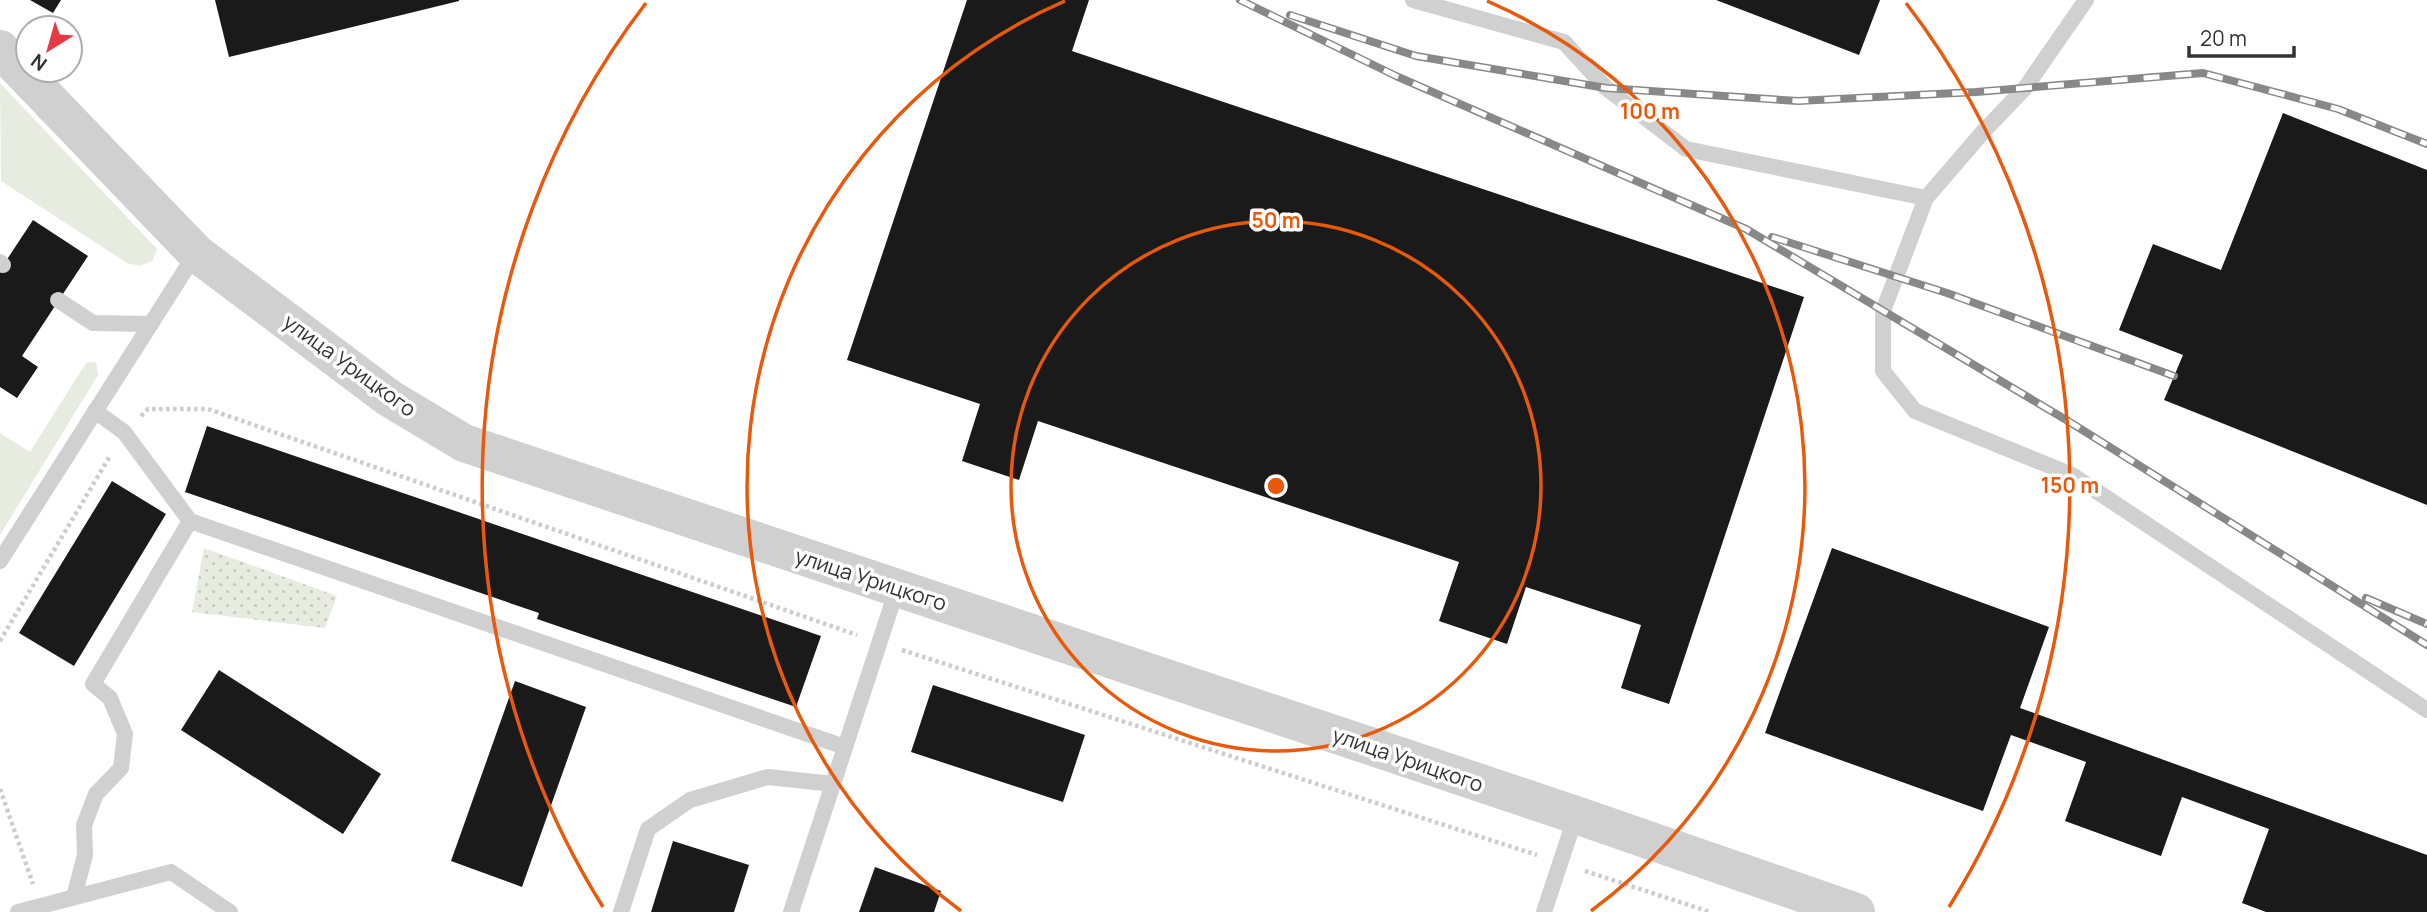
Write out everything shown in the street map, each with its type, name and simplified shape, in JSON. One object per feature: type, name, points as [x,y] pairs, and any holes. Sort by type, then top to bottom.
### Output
[{"type":"street","name":"улица Урицкого","points":[[0,49],[196,253],[389,398],[464,443],[1576,815],[1856,912]]},
{"type":"lane","points":[[1413,0],[1564,42],[1606,88],[1686,149],[1926,198]]},
{"type":"lane","points":[[2086,0],[2025,88],[1926,198],[1883,310],[1882,371],[1915,411],[2072,475],[2427,710]]},
{"type":"lane","points":[[0,561],[196,253]]},
{"type":"lane","points":[[58,300],[93,323],[151,324]]},
{"type":"lane","points":[[96,411],[124,432],[190,521],[845,747]]},
{"type":"lane","points":[[74,897],[85,855],[84,825],[96,794],[121,768],[125,734],[110,698],[93,684],[190,521]]},
{"type":"lane","points":[[791,912],[897,589]]},
{"type":"lane","points":[[621,912],[648,829],[690,800],[768,777],[833,784]]},
{"type":"lane","points":[[1544,912],[1576,815]]},
{"type":"lane","points":[[18,912],[171,872],[230,912]]},
{"type":"path","points":[[0,640],[124,432],[148,408],[208,409],[807,619],[1710,912]]},
{"type":"path","points":[[0,789],[40,905]]},
{"type":"shaded area","points":[[0,83],[157,249],[152,261],[140,266],[127,263],[1,181]]},
{"type":"shaded area","points":[[96,362],[98,375],[0,535],[0,433],[30,452],[86,363]]},
{"type":"shaded area","points":[[204,548],[337,596],[325,628],[192,612]]},
{"type":"building","points":[[30,0],[61,0],[53,13]]},
{"type":"building","points":[[215,0],[459,0],[459,1],[229,57]]},
{"type":"building","points":[[967,0],[1089,0],[1072,51],[1804,297],[1669,704],[1621,688],[1641,625],[1526,587],[1507,644],[1439,621],[1459,562],[1038,421],[1019,480],[962,461],[980,404],[847,360]]},
{"type":"building","points":[[1716,0],[1880,0],[1859,55]]},
{"type":"building","points":[[2283,113],[2427,170],[2427,505],[2164,400],[2183,355],[2119,330],[2153,244],[2221,270]]},
{"type":"building","points":[[33,220],[88,256],[22,356],[38,367],[17,398],[0,387],[0,270]]},
{"type":"building","points":[[207,426],[821,636],[796,707],[537,619],[539,613],[185,492]]},
{"type":"building","points":[[112,481],[166,514],[74,666],[19,633]]},
{"type":"building","points":[[1832,548],[2049,627],[2020,708],[2427,855],[2427,912],[2266,912],[2242,903],[2269,829],[2182,797],[2161,856],[2065,821],[2086,762],[2011,735],[1983,811],[1765,733]]},
{"type":"building","points":[[219,670],[381,774],[343,834],[181,730]]},
{"type":"building","points":[[515,681],[586,707],[522,887],[451,861]]},
{"type":"building","points":[[933,685],[1085,735],[1063,802],[911,752]]},
{"type":"building","points":[[673,841],[749,865],[734,912],[651,912]]},
{"type":"building","points":[[875,867],[941,891],[934,912],[859,912]]},
{"type":"railway","points":[[1240,0],[1396,76],[1746,229],[2068,421],[2427,645]]},
{"type":"railway","points":[[1290,15],[1416,56],[1606,88],[1798,101],[1976,92],[2203,73],[2338,109],[2427,144]]},
{"type":"railway","points":[[1772,237],[1947,293],[2174,376]]},
{"type":"railway","points":[[2366,598],[2427,624]]}]
